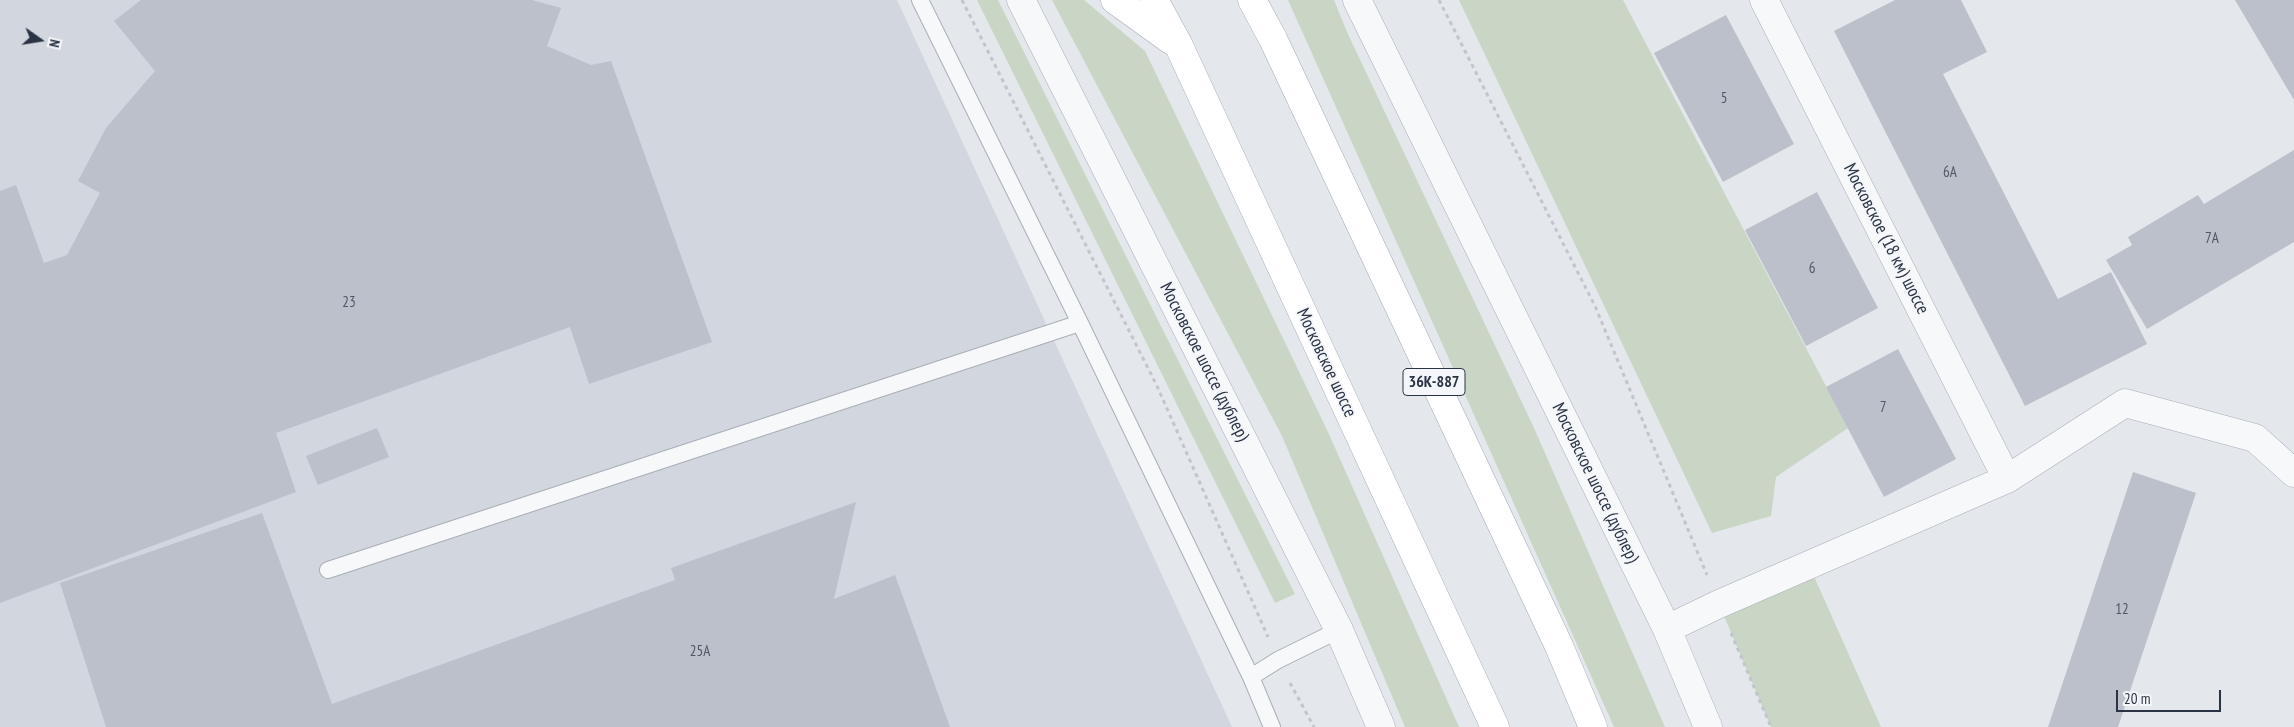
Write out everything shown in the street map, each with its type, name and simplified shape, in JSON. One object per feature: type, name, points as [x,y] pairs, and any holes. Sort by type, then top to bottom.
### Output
[{"type":"main road","points":[[1114,0],[1178,44]]},
{"type":"main road","name":"Московское шоссе","points":[[1154,0],[1178,44],[1495,727]]},
{"type":"main road","name":"36К-887","points":[[1252,0],[1273,39],[1559,646],[1593,727]]},
{"type":"main road","points":[[1270,0],[1273,39]]},
{"type":"street","name":"Московское шоссе (дублер)","points":[[1021,0],[1339,630],[1381,727]]},
{"type":"street","name":"Московское шоссе (дублер)","points":[[1357,0],[1667,629],[1708,727]]},
{"type":"street","name":"Московское (18 км) шоссе","points":[[1764,0],[2007,479]]},
{"type":"street","points":[[1667,629],[1719,604],[2007,479],[2125,403],[2256,438],[2294,473]]},
{"type":"lane","points":[[920,0],[1080,323],[1251,678],[1272,727]]},
{"type":"lane","points":[[328,570],[1080,323]]},
{"type":"lane","points":[[1251,678],[1278,660],[1339,630]]},
{"type":"path","points":[[962,0],[1157,386],[1278,660],[1314,727]]},
{"type":"path","points":[[1439,0],[1595,306],[1771,727]]},
{"type":"shaded area","points":[[0,0],[897,0],[1232,727],[0,727]]},
{"type":"green space","points":[[977,0],[998,0],[1295,594],[1275,603]]},
{"type":"green space","points":[[1052,0],[1084,0],[1145,51],[1328,432],[1459,727],[1405,727],[1282,436]]},
{"type":"green space","points":[[1288,0],[1334,0],[1347,32],[1534,428],[1665,727],[1614,727]]},
{"type":"green space","points":[[1459,0],[1623,0],[1848,428],[1776,477],[1771,516],[1712,533]]},
{"type":"green space","points":[[1809,565],[1881,727],[1771,727],[1719,604]]},
{"type":"building","points":[[141,0],[532,0],[561,8],[547,46],[591,65],[611,61],[712,342],[589,384],[570,327],[276,433],[296,492],[0,603],[0,191],[16,185],[44,263],[67,255],[100,193],[78,181],[106,128],[155,71],[114,21]]},
{"type":"building","points":[[1895,0],[1961,0],[1987,52],[1943,74],[2058,299],[2111,272],[2147,344],[2025,406],[1834,31]]},
{"type":"building","points":[[2235,0],[2294,0],[2294,100]]},
{"type":"building","points":[[1726,15],[1794,144],[1723,182],[1654,53]]},
{"type":"building","points":[[2294,150],[2294,242],[2147,329],[2106,260],[2132,245],[2128,237],[2198,195],[2204,204]]},
{"type":"building","points":[[1817,192],[1878,308],[1806,346],[1745,230]]},
{"type":"building","points":[[1898,349],[1956,459],[1884,497],[1826,387]]},
{"type":"building","points":[[377,428],[389,457],[318,485],[306,456]]},
{"type":"building","points":[[2133,472],[2196,493],[2118,727],[2048,727]]},
{"type":"building","points":[[856,502],[834,599],[895,575],[950,727],[106,727],[60,583],[262,513],[332,704],[675,580],[671,568]]}]
